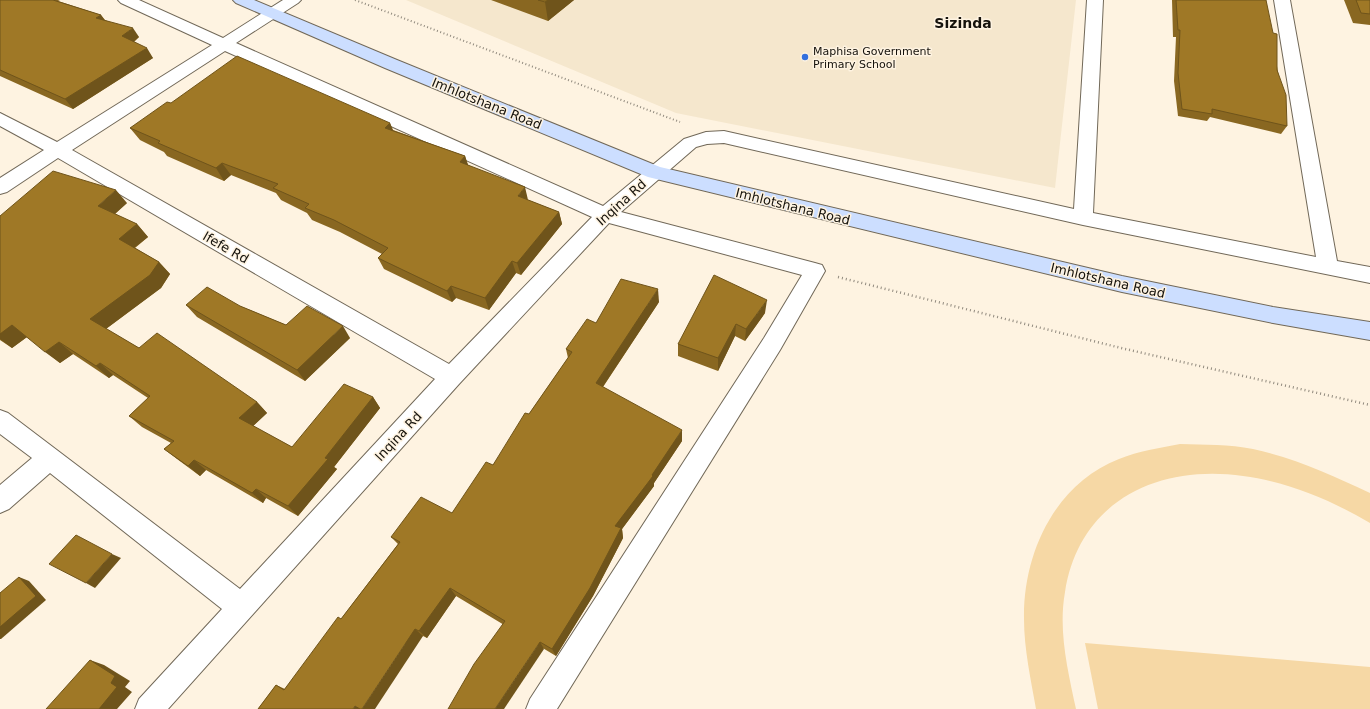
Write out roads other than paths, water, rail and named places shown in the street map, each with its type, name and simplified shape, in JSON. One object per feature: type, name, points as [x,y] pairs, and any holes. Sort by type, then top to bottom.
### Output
[{"type":"street","points":[[126,0],[605,215],[815,271],[772,344],[540,709]]},
{"type":"street","name":"Imhlotshana Road","points":[[241,0],[391,64],[655,172],[1122,284],[1273,315],[1370,331]]},
{"type":"street","points":[[0,188],[294,0]]},
{"type":"street","points":[[1083,218],[1095,0]]},
{"type":"street","points":[[1282,0],[1328,267]]},
{"type":"street","name":"Ifefe Rd","points":[[0,118],[451,377]]},
{"type":"street","name":"Inqina Rd","points":[[148,709],[451,377],[605,215],[690,143],[706,138],[724,137],[1083,218],[1370,276]]},
{"type":"street","points":[[0,420],[241,606]]},
{"type":"street","points":[[0,501],[50,458]]},
{"type":"place","name":"Maphisa Government Primary School","points":[[805,57]]},
{"type":"district","name":"Sizinda","points":[[963,23]]}]
